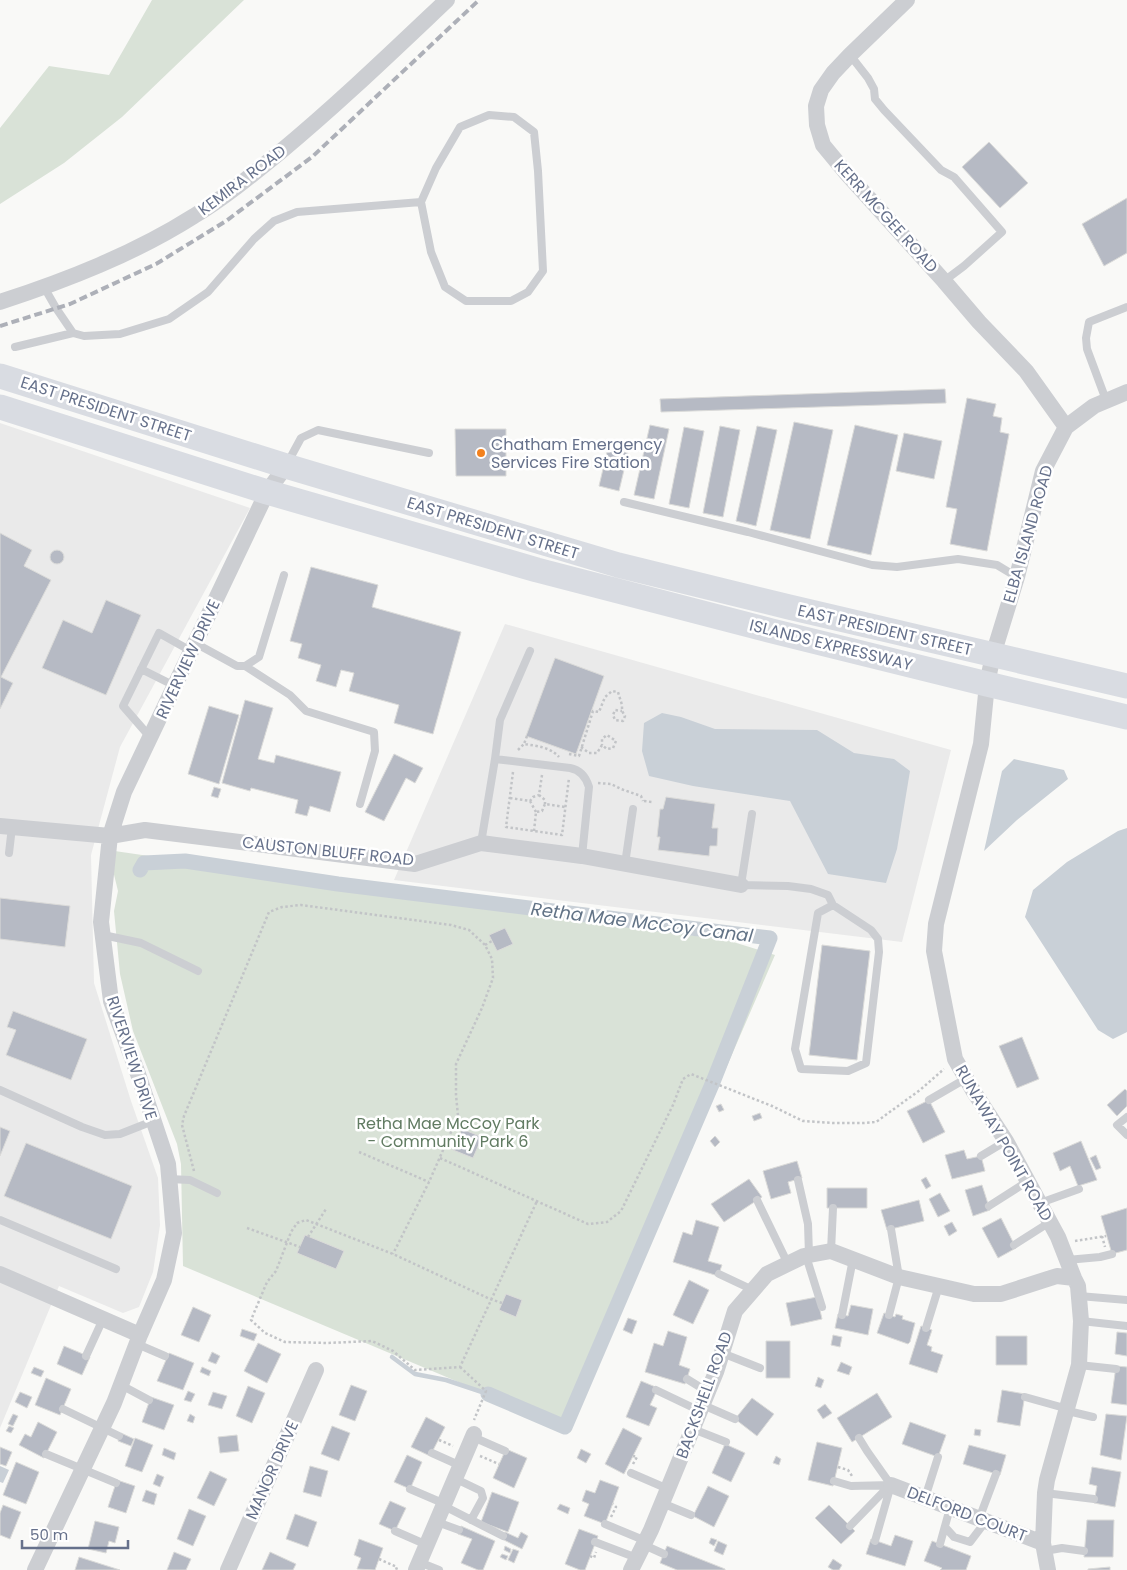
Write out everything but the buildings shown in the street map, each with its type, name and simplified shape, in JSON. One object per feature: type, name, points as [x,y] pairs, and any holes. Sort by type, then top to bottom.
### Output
[{"type":"main road","name":"EAST PRESIDENT STREET","points":[[0,376],[286,466],[618,565],[993,655]]},
{"type":"main road","name":"EAST PRESIDENT STREET","points":[[0,407],[267,492],[536,570]]},
{"type":"main road","name":"ISLANDS EXPRESSWAY","points":[[536,570],[987,684],[1127,717]]},
{"type":"main road","points":[[993,655],[1127,686]]},
{"type":"street","name":"KEMIRA ROAD","points":[[0,302],[44,287],[121,256],[194,216],[239,185],[317,122],[447,0]]},
{"type":"street","name":"KERR MCGEE ROAD","points":[[907,0],[850,55],[833,73],[821,90],[816,106],[817,125],[823,145],[847,174],[1026,371],[1066,427]]},
{"type":"street","name":"ELBA ISLAND ROAD","points":[[987,684],[993,655],[1017,577],[1044,471],[1066,427],[1094,406],[1127,392]]},
{"type":"street","name":"RIVERVIEW DRIVE","points":[[35,1570],[121,1385],[164,1280],[174,1234],[168,1164],[111,1001],[101,922],[110,836],[124,792],[150,737],[267,492],[286,466]]},
{"type":"street","name":"RUNAWAY POINT ROAD","points":[[987,684],[981,744],[936,924],[934,950],[955,1059],[1006,1141],[1040,1203],[1061,1243],[1078,1286],[1081,1321],[1079,1365],[1045,1493],[1044,1547],[1048,1570]]},
{"type":"street","name":"CAUSTON BLUFF ROAD","points":[[6,827],[110,836],[145,830],[415,864],[481,843],[582,856],[741,885]]},
{"type":"street","points":[[831,1251],[899,1277],[974,1294],[1000,1294],[1057,1276],[1074,1278]]},
{"type":"street","name":"BACKSHELL ROAD","points":[[639,1554],[704,1403],[716,1372],[734,1311],[767,1274],[808,1256],[831,1251]]},
{"type":"street","points":[[0,1274],[103,1319],[139,1340]]},
{"type":"street","name":"MANOR DRIVE","points":[[228,1570],[316,1370]]},
{"type":"street","points":[[418,1566],[466,1453]]},
{"type":"street","name":"DELFORD COURT","points":[[891,1485],[983,1520],[1044,1547]]},
{"type":"lane","points":[[850,55],[868,78],[874,90],[875,99],[884,110],[941,170],[954,177],[1002,232],[944,281]]},
{"type":"lane","points":[[489,115],[514,117],[534,132],[543,271],[528,292],[511,301],[466,302],[445,287],[431,252],[421,202],[436,168],[460,127],[489,115]]},
{"type":"lane","points":[[15,347],[73,333],[84,336],[120,334],[169,319],[208,292],[254,239],[274,221],[297,212],[421,202]]},
{"type":"lane","points":[[44,287],[73,333]]},
{"type":"lane","points":[[1106,400],[1087,349],[1086,338],[1089,322],[1127,307]]},
{"type":"lane","points":[[286,466],[301,438],[318,430],[429,452]]},
{"type":"lane","points":[[624,502],[872,565],[897,567],[958,560],[997,565],[1017,577]]},
{"type":"lane","points":[[150,737],[123,706],[159,633],[237,666],[245,666],[259,657],[284,575]]},
{"type":"lane","points":[[481,843],[500,720],[530,651]]},
{"type":"lane","points":[[245,666],[290,695],[306,711],[374,732],[375,751],[360,804]]},
{"type":"lane","points":[[141,669],[175,686]]},
{"type":"lane","points":[[495,759],[577,769],[586,777],[590,787],[582,856]]},
{"type":"lane","points":[[625,864],[633,809]]},
{"type":"lane","points":[[752,814],[741,885],[810,889],[828,895],[833,905],[871,930],[878,939],[866,1063],[848,1071],[801,1069],[795,1049],[818,913],[833,905]]},
{"type":"lane","points":[[6,827],[9,854]]},
{"type":"lane","points":[[103,934],[141,942],[198,971]]},
{"type":"lane","points":[[929,1100],[967,1078]]},
{"type":"lane","points":[[0,1090],[82,1126],[105,1134],[120,1134],[153,1121]]},
{"type":"lane","points":[[1127,1116],[1117,1125],[1127,1135]]},
{"type":"lane","points":[[982,1156],[1006,1141]]},
{"type":"lane","points":[[169,1179],[190,1180],[217,1193]]},
{"type":"lane","points":[[798,1180],[808,1224],[808,1256],[822,1307]]},
{"type":"lane","points":[[989,1206],[1028,1181]]},
{"type":"lane","points":[[1040,1203],[1078,1189]]},
{"type":"lane","points":[[757,1200],[788,1264]]},
{"type":"lane","points":[[831,1251],[833,1208]]},
{"type":"lane","points":[[0,1220],[116,1269]]},
{"type":"lane","points":[[1014,1245],[1050,1222]]},
{"type":"lane","points":[[889,1314],[899,1277],[891,1229]]},
{"type":"lane","points":[[1067,1260],[1100,1258],[1112,1254]]},
{"type":"lane","points":[[842,1314],[853,1259]]},
{"type":"lane","points":[[719,1274],[753,1290]]},
{"type":"lane","points":[[926,1328],[938,1286]]},
{"type":"lane","points":[[1079,1296],[1127,1300]]},
{"type":"lane","points":[[86,1356],[103,1319]]},
{"type":"lane","points":[[1081,1321],[1127,1326]]},
{"type":"lane","points":[[139,1340],[165,1356]]},
{"type":"lane","points":[[722,1353],[760,1368]]},
{"type":"lane","points":[[1079,1365],[1116,1369]]},
{"type":"lane","points":[[687,1379],[704,1403]]},
{"type":"lane","points":[[121,1385],[148,1400]]},
{"type":"lane","points":[[656,1390],[704,1403],[735,1419]]},
{"type":"lane","points":[[1025,1397],[1093,1417]]},
{"type":"lane","points":[[63,1409],[119,1436]]},
{"type":"lane","points":[[693,1429],[726,1442]]},
{"type":"lane","points":[[859,1438],[866,1451],[891,1485]]},
{"type":"lane","points":[[432,1453],[505,1451]]},
{"type":"lane","points":[[466,1453],[483,1498],[471,1520]]},
{"type":"lane","points":[[46,1454],[116,1483]]},
{"type":"lane","points":[[925,1498],[938,1457]]},
{"type":"lane","points":[[631,1473],[691,1516]]},
{"type":"lane","points":[[945,1526],[954,1537],[970,1542],[983,1520],[996,1474]]},
{"type":"lane","points":[[834,1481],[851,1486],[891,1485]]},
{"type":"lane","points":[[850,1526],[891,1485]]},
{"type":"lane","points":[[875,1541],[891,1485]]},
{"type":"lane","points":[[410,1489],[445,1505],[503,1536]]},
{"type":"lane","points":[[1045,1493],[1094,1499]]},
{"type":"lane","points":[[940,1544],[950,1508]]},
{"type":"lane","points":[[437,1522],[459,1530]]},
{"type":"lane","points":[[605,1524],[639,1554]]},
{"type":"lane","points":[[395,1532],[427,1545]]},
{"type":"lane","points":[[596,1542],[639,1554],[664,1554]]},
{"type":"lane","points":[[1044,1547],[1084,1551]]},
{"type":"lane","points":[[418,1566],[439,1570]]},
{"type":"path","points":[[566,760],[569,753],[579,756],[594,711],[599,712],[604,697],[612,691],[618,692],[625,716],[623,721],[615,720],[612,715],[615,710],[622,711]]},
{"type":"path","points":[[581,748],[589,753],[598,753],[602,745],[602,739],[607,735],[616,741],[613,748],[607,749],[602,745]]},
{"type":"path","points":[[528,736],[524,744],[555,752],[561,759]]},
{"type":"path","points":[[572,759],[577,759]]},
{"type":"path","points":[[516,761],[506,827],[562,835],[570,768]]},
{"type":"path","points":[[539,795],[542,774]]},
{"type":"path","points":[[597,783],[611,784],[641,796],[643,801]]},
{"type":"path","points":[[530,801],[533,797],[539,795]]},
{"type":"path","points":[[536,812],[542,811],[545,804],[539,795]]},
{"type":"path","points":[[510,798],[530,801]]},
{"type":"path","points":[[530,801],[536,812],[534,831]]},
{"type":"path","points":[[545,804],[565,807]]},
{"type":"path","points":[[198,1184],[182,1125],[184,1116],[269,912],[282,907],[301,905],[452,925],[469,930],[485,945],[492,960],[493,978],[482,1008],[456,1064],[458,1116],[429,1182],[393,1254]]},
{"type":"path","points":[[485,945],[492,941]]},
{"type":"path","points":[[440,1158],[588,1224],[607,1222],[621,1211],[673,1105],[682,1079],[691,1074],[772,1106],[803,1121],[833,1124],[864,1124],[876,1122],[920,1090],[955,1059]]},
{"type":"path","points":[[359,1152],[429,1182]]},
{"type":"path","points":[[460,1367],[537,1201]]},
{"type":"path","points":[[308,1236],[326,1210]]},
{"type":"path","points":[[499,1464],[466,1453],[471,1428],[486,1391],[460,1367],[414,1370],[393,1351],[372,1341],[285,1342],[266,1333],[251,1320],[267,1282],[276,1271],[291,1232],[297,1223],[306,1220],[393,1254],[502,1303]]},
{"type":"path","points":[[247,1228],[300,1247]]},
{"type":"path","points":[[1061,1243],[1106,1236]]},
{"type":"path","points":[[379,1559],[397,1567],[396,1570]]},
{"type":"shaded area","points":[[0,423],[250,508],[120,747],[91,855],[94,983],[131,1101],[158,1178],[160,1225],[153,1272],[139,1307],[123,1313],[59,1286],[0,1428]]},
{"type":"shaded area","points":[[505,624],[951,750],[902,942],[394,880]]},
{"type":"shaded area","points":[[662,713],[681,717],[715,729],[817,730],[854,753],[894,759],[910,771],[897,849],[886,883],[828,874],[790,801],[693,786],[649,776],[642,751],[644,723]]},
{"type":"shaded area","points":[[1014,759],[1064,770],[1068,779],[1017,820],[984,851],[1002,771]]},
{"type":"shaded area","points":[[1127,828],[1127,1032],[1113,1039],[1098,1030],[1025,917],[1033,890],[1067,862],[1118,831]]},
{"type":"shaded area","points":[[0,1466],[9,1470],[3,1483],[0,1482]]},
{"type":"green space","points":[[152,0],[244,0],[122,117],[64,163],[0,204],[0,128],[49,66],[109,75]]},
{"type":"green space","name":"Retha Mae McCoy Park - Community Park 6","points":[[108,850],[730,941],[775,955],[570,1429],[183,1266],[181,1164],[177,1144],[133,1031],[120,974],[114,911],[118,891]]},
{"type":"waterway","name":"Retha Mae McCoy Canal","points":[[140,870],[144,863],[185,861],[338,884],[770,938],[713,1082],[565,1427],[488,1394]]},
{"type":"waterway","points":[[392,1357],[415,1374],[446,1380],[488,1394]]},
{"type":"railway","points":[[0,326],[70,304],[156,264],[226,221],[312,157],[479,0]]},
{"type":"place","name":"Chatham Emergency Services Fire Station","points":[[481,453]]}]
